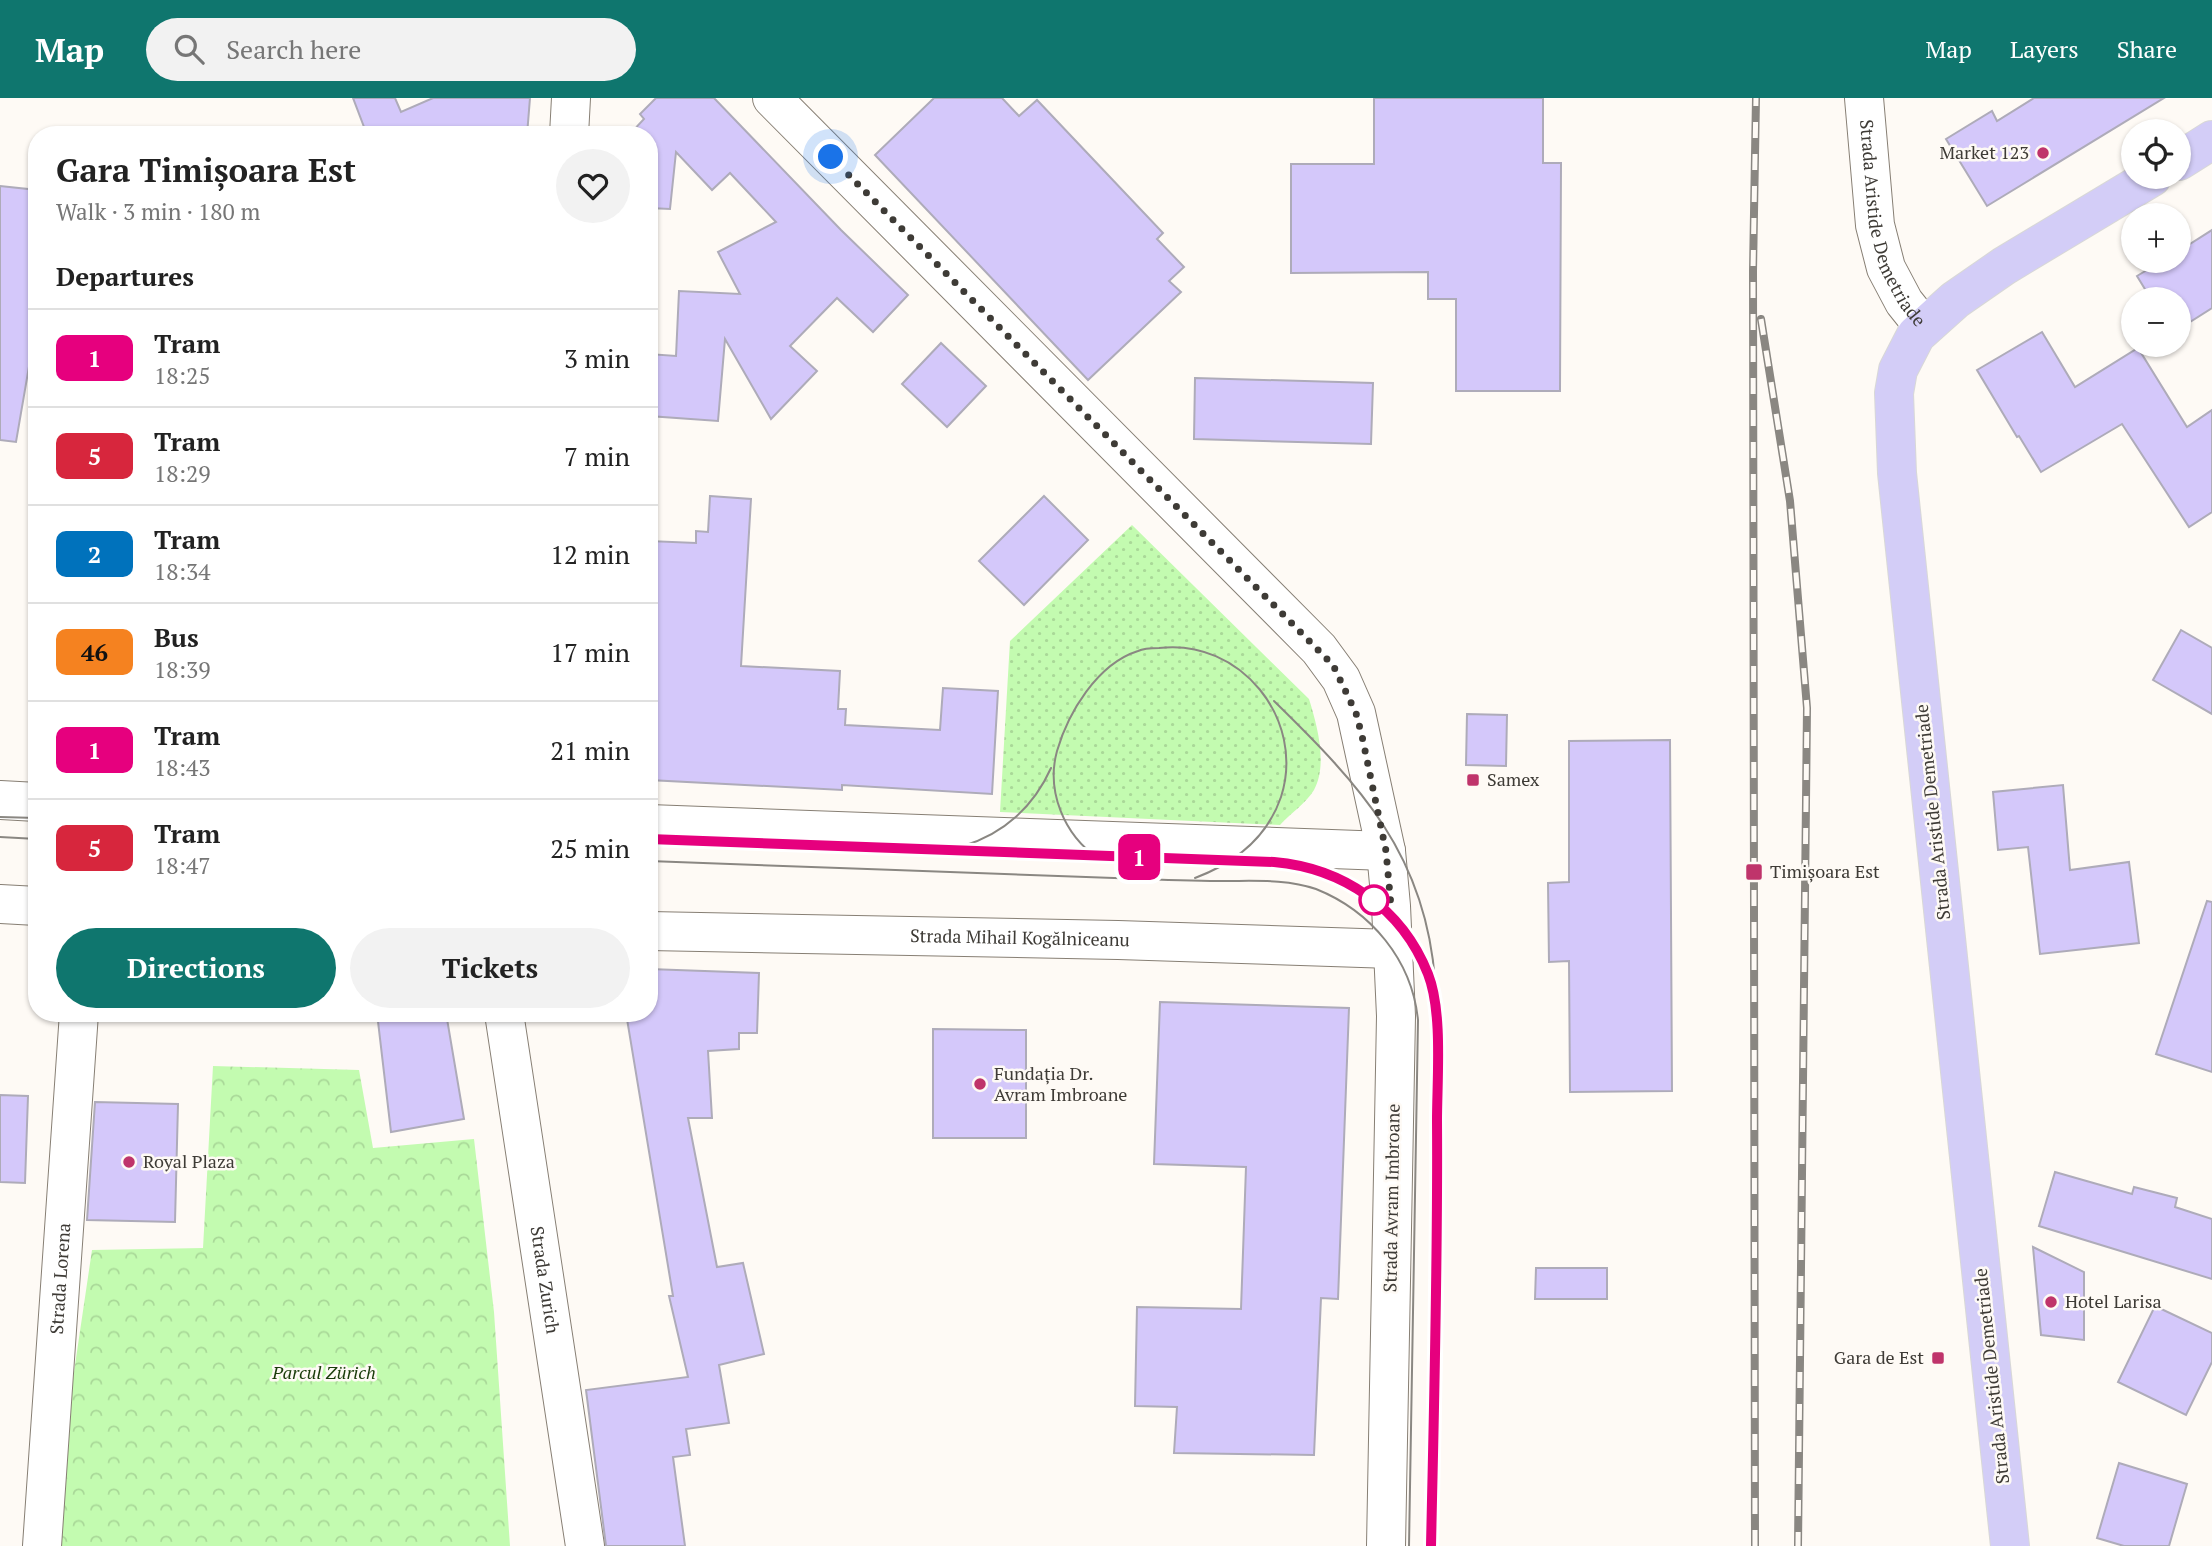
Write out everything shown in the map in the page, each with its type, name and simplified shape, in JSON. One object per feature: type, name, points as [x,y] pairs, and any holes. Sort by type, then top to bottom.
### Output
[{"type":"main road","points":[[2191,153],[2212,140]]},
{"type":"main road","points":[[1924,327],[1955,300],[2004,267],[2132,189]]},
{"type":"main road","name":"Strada Aristide Demetriade","points":[[1924,327],[1906,351],[1898,370],[1893,409],[1897,473],[2010,1546]]},
{"type":"street","points":[[569,126],[571,98]]},
{"type":"street","name":"Strada Avram Imbroane","points":[[772,98],[1333,665],[1356,713],[1386,851],[1395,1016],[1386,1546]]},
{"type":"street","name":"Strada Aristide Demetriade","points":[[1864,98],[1875,225],[1885,268],[1924,327]]},
{"type":"street","points":[[0,800],[28,802]]},
{"type":"street","points":[[658,824],[1386,851]]},
{"type":"street","points":[[0,904],[28,906]]},
{"type":"street","name":"Strada Mihail Kogălniceanu","points":[[658,930],[1392,949]]},
{"type":"street","name":"Strada Lorena","points":[[41,1546],[78,1022]]},
{"type":"street","name":"Strada Zurich","points":[[505,1022],[584,1546]]},
{"type":"green space","points":[[1132,525],[1309,699],[1320,744],[1318,780],[1311,794],[1280,825],[1000,812],[1010,641]]},
{"type":"green space","name":"Parcul Zürich","points":[[213,1066],[359,1070],[373,1148],[474,1139],[494,1312],[510,1546],[61,1546],[71,1392],[92,1250],[203,1248]]},
{"type":"building","points":[[353,98],[395,98],[401,112],[433,98],[530,98],[528,126],[364,126]]},
{"type":"building","points":[[656,98],[714,98],[841,230],[908,295],[873,332],[837,298],[790,346],[817,371],[771,419],[725,339],[718,421],[658,417],[658,355],[676,356],[679,291],[740,294],[718,252],[776,222],[730,173],[712,190],[676,152],[670,209],[658,208],[658,126],[637,126],[644,119],[640,114]]},
{"type":"building","points":[[934,98],[1002,98],[1019,116],[1037,100],[1163,233],[1157,239],[1184,267],[1169,281],[1181,292],[1088,380],[875,155]]},
{"type":"building","points":[[1374,98],[1543,98],[1543,163],[1561,163],[1560,391],[1456,391],[1456,299],[1428,299],[1428,272],[1291,273],[1291,164],[1374,164]]},
{"type":"building","points":[[2034,98],[2164,98],[2130,119],[2121,119],[2121,124],[1987,206],[1946,139],[1992,111],[1997,121]]},
{"type":"building","points":[[0,186],[28,189],[28,372],[16,442],[0,440]]},
{"type":"building","points":[[2212,230],[2212,308],[2191,321],[2191,287],[2144,287],[2137,276],[2142,273],[2191,273],[2191,243]]},
{"type":"building","points":[[2042,332],[2075,387],[2123,357],[2144,357],[2187,427],[2212,410],[2212,512],[2189,527],[2122,424],[2041,472],[1977,370]]},
{"type":"building","points":[[941,343],[986,386],[947,427],[902,384]]},
{"type":"building","points":[[1195,378],[1373,383],[1371,444],[1194,439]]},
{"type":"building","points":[[710,496],[751,499],[741,666],[840,671],[838,709],[846,709],[845,725],[940,730],[943,688],[998,691],[992,794],[842,785],[842,790],[658,780],[658,541],[696,543],[696,531],[708,532]]},
{"type":"building","points":[[1044,496],[1088,540],[1024,605],[979,561]]},
{"type":"building","points":[[2181,630],[2212,648],[2212,714],[2153,680]]},
{"type":"building","points":[[1467,714],[1507,715],[1506,766],[1466,765]]},
{"type":"building","points":[[1670,740],[1672,1091],[1570,1092],[1569,961],[1549,962],[1548,883],[1569,882],[1569,741]]},
{"type":"building","points":[[2063,785],[2070,870],[2129,862],[2139,943],[2040,954],[2028,847],[1998,850],[1993,792]]},
{"type":"building","points":[[2207,901],[2212,902],[2212,1072],[2156,1054]]},
{"type":"building","points":[[658,969],[759,973],[757,1033],[739,1033],[739,1049],[708,1051],[712,1118],[688,1118],[717,1267],[743,1263],[764,1354],[719,1365],[729,1423],[686,1429],[690,1455],[673,1457],[685,1546],[606,1546],[586,1390],[688,1377],[669,1296],[673,1296],[627,1022],[658,1022]]},
{"type":"building","points":[[1160,1002],[1349,1008],[1338,1299],[1321,1298],[1314,1455],[1174,1453],[1177,1407],[1135,1406],[1137,1307],[1241,1309],[1246,1167],[1154,1164]]},
{"type":"building","points":[[378,1022],[448,1022],[464,1119],[391,1132]]},
{"type":"building","name":"Fundația Dr. Avram Imbroane","points":[[933,1029],[1026,1030],[1026,1138],[933,1138]]},
{"type":"building","points":[[0,1095],[28,1096],[25,1183],[0,1182]]},
{"type":"building","name":"Royal Plaza","points":[[95,1102],[178,1104],[175,1222],[87,1220]]},
{"type":"building","points":[[2055,1172],[2132,1194],[2134,1187],[2177,1198],[2175,1207],[2212,1219],[2212,1279],[2039,1226]]},
{"type":"building","points":[[2033,1247],[2084,1272],[2084,1340],[2041,1335]]},
{"type":"building","points":[[1536,1268],[1607,1268],[1607,1299],[1535,1299]]},
{"type":"building","points":[[2155,1306],[2212,1333],[2212,1362],[2186,1415],[2118,1382]]},
{"type":"building","points":[[2119,1463],[2187,1484],[2169,1546],[2124,1546],[2097,1538]]},
{"type":"tram line","points":[[1098,858],[1067,825],[1056,796],[1054,766],[1062,736],[1086,692],[1097,678],[1123,657],[1143,649],[1189,648],[1216,656],[1240,670],[1260,690],[1275,713],[1284,739],[1286,768],[1281,797],[1275,812],[1258,837],[1236,857],[1195,878]]},
{"type":"tram line","points":[[1274,701],[1334,762],[1360,793],[1403,859],[1418,896],[1429,936],[1435,981]]},
{"type":"tram line","points":[[963,846],[992,834],[1016,817],[1036,795],[1051,768]]},
{"type":"tram line","points":[[0,817],[28,818]]},
{"type":"tram line","points":[[0,837],[28,839]]},
{"type":"tram line","points":[[658,839],[1274,862],[1324,873],[1367,895],[1386,911],[1417,950],[1428,974],[1438,1025],[1431,1546]]},
{"type":"tram line","name":"1","points":[[658,839],[1274,862],[1306,866],[1328,873],[1378,903],[1399,925],[1417,951],[1427,972],[1437,1009],[1438,1185],[1431,1546]]},
{"type":"tram line","points":[[658,861],[1283,882],[1316,889],[1336,898],[1371,924],[1398,958],[1414,998],[1418,1020],[1409,1546]]},
{"type":"railway","points":[[1755,1546],[1753,271],[1756,98]]},
{"type":"railway","points":[[1761,319],[1790,501],[1807,708],[1798,1546]]},
{"type":"place","name":"Market 123","points":[[2043,153]]},
{"type":"place","name":"Samex","points":[[1473,780]]},
{"type":"place","name":"Timișoara Est","points":[[1754,872]]},
{"type":"place","name":"Fundația Dr. Avram Imbroane","points":[[980,1084]]},
{"type":"place","name":"Royal Plaza","points":[[129,1162]]},
{"type":"place","name":"Hotel Larisa","points":[[2051,1302]]},
{"type":"place","name":"Gara de Est","points":[[1938,1358]]},
{"type":"route","points":[[831,157],[1333,665],[1356,713],[1386,851],[1391,906],[1374,900]]}]
